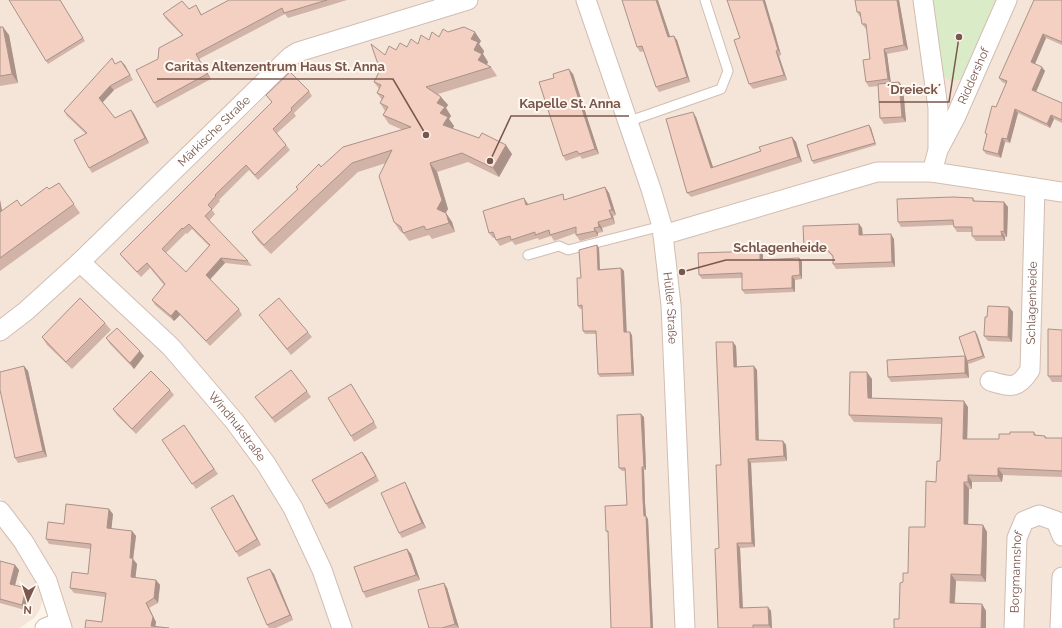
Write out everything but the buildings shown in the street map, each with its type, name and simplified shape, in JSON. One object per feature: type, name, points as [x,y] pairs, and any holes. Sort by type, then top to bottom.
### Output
[{"type":"street","name":"Märkische Straße","points":[[0,331],[26,311],[80,262],[294,55],[468,0]]},
{"type":"street","name":"Hüller Straße","points":[[586,0],[651,189],[663,231],[671,305],[685,628]]},
{"type":"street","points":[[923,0],[938,108],[938,150],[932,172]]},
{"type":"street","name":"Riddershof","points":[[938,150],[956,116],[1007,0]]},
{"type":"street","points":[[663,231],[877,172],[932,172],[1062,192]]},
{"type":"street","name":"Schlagenheide","points":[[990,381],[1010,387],[1022,383],[1030,370],[1035,188]]},
{"type":"street","name":"Windhukstraße","points":[[80,262],[171,347],[236,422],[266,464],[293,508],[322,570],[342,628]]},
{"type":"street","points":[[0,511],[23,541],[47,581],[56,626]]},
{"type":"street","name":"Borgmannshof","points":[[1014,628],[1017,538],[1024,521],[1039,515],[1056,521],[1062,536]]},
{"type":"street","points":[[1060,628],[1062,577]]},
{"type":"lane","points":[[627,122],[721,89],[728,71],[705,0]]},
{"type":"lane","points":[[528,255],[559,246],[568,250],[663,231]]},
{"type":"shaded area","points":[[0,0],[1062,0],[1062,628],[71,628],[51,569],[36,545],[0,498]]},
{"type":"shaded area","points":[[0,525],[23,555],[42,591],[42,602],[40,609],[35,617],[20,628],[0,628]]},
{"type":"green space","points":[[929,0],[1000,0],[965,79],[951,81],[940,74]]},
{"type":"place","name":"´Dreieck´","points":[[959,37]]},
{"type":"place","name":"Caritas Altenzentrum Haus St. Anna","points":[[426,135]]},
{"type":"place","name":"Kapelle St. Anna","points":[[490,161]]},
{"type":"place","name":"Schlagenheide","points":[[682,272]]}]
